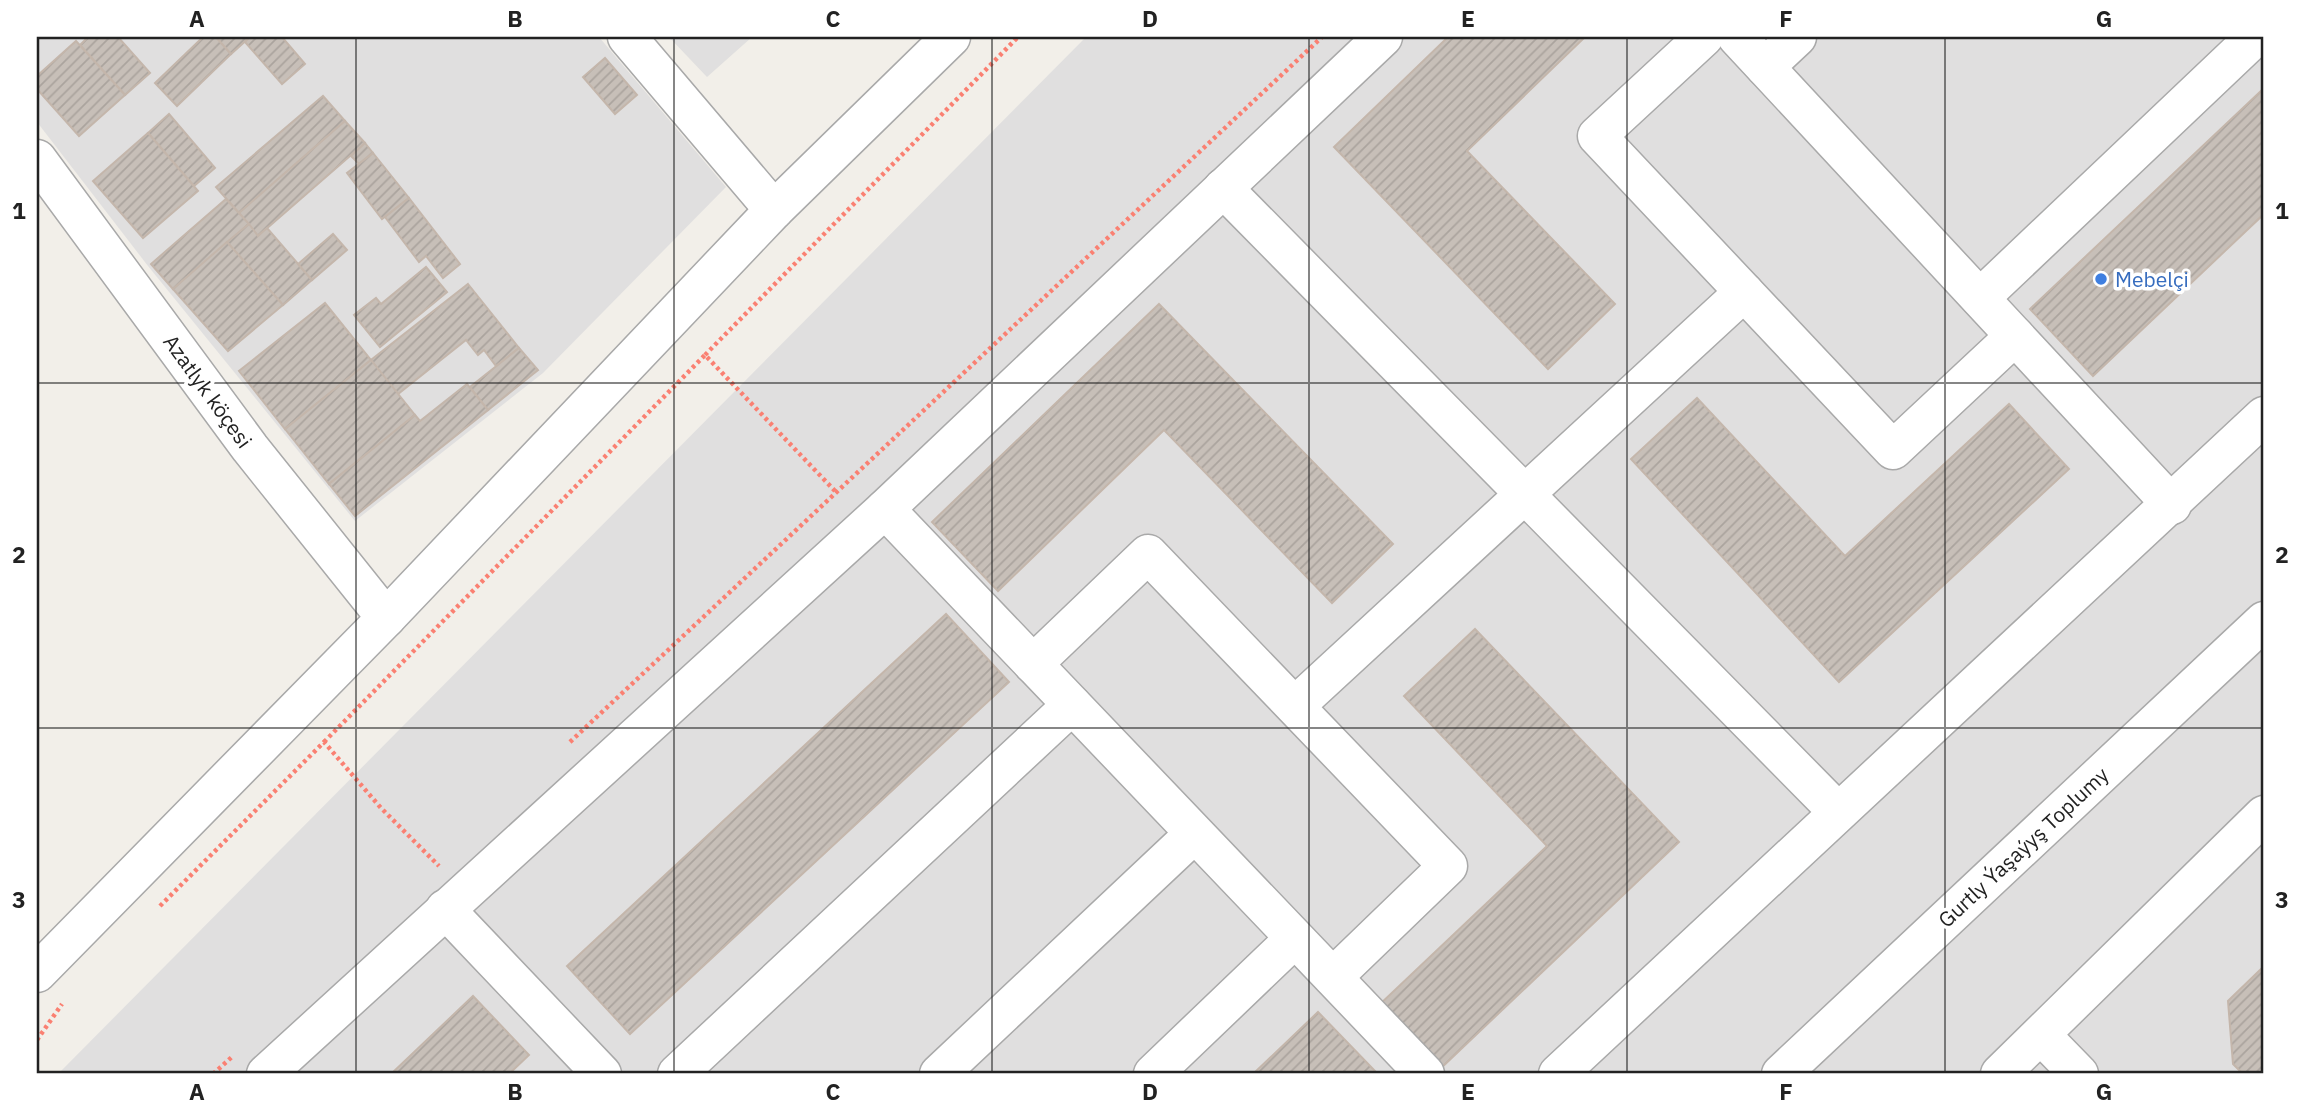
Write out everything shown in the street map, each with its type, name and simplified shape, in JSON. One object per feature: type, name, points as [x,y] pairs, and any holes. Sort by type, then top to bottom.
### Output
[{"type":"street","points":[[626,37],[774,210]]},
{"type":"street","points":[[37,973],[386,618],[774,210],[951,37]]},
{"type":"street","points":[[266,1074],[885,509],[1383,37]]},
{"type":"street","points":[[1704,37],[1597,136],[1893,450],[2015,336]]},
{"type":"street","points":[[1737,37],[2172,505]]},
{"type":"street","points":[[1765,67],[1797,37]]},
{"type":"street","points":[[1980,298],[2255,37]]},
{"type":"street","name":"Azatlyk köçesi","points":[[37,159],[250,448],[386,618]]},
{"type":"street","points":[[1223,188],[1838,812]]},
{"type":"street","points":[[1295,706],[1744,292]]},
{"type":"street","points":[[1558,1074],[2172,505],[2264,416]]},
{"type":"street","points":[[885,509],[1424,1074]]},
{"type":"street","points":[[1033,664],[1148,554],[1295,706],[1448,866],[1333,976]]},
{"type":"street","name":"Gurtly Ýaşaýyş Toplumy","points":[[1782,1074],[2264,621]]},
{"type":"street","points":[[677,1074],[1072,705]]},
{"type":"street","points":[[2000,1074],[2264,815]]},
{"type":"street","points":[[939,1074],[1194,834]]},
{"type":"street","points":[[445,909],[602,1074]]},
{"type":"street","points":[[1153,1074],[1294,939]]},
{"type":"street","points":[[2041,1035],[2079,1074]]},
{"type":"path","points":[[150,916],[1018,37]]},
{"type":"path","points":[[705,355],[835,491],[1322,37]]},
{"type":"path","points":[[324,741],[381,808],[439,866]]},
{"type":"path","points":[[37,1040],[63,1003]]},
{"type":"shaded area","points":[[37,37],[599,37],[726,187],[543,373],[355,521],[148,266],[37,122]]},
{"type":"shaded area","points":[[669,37],[752,37],[707,77]]},
{"type":"shaded area","points":[[1086,37],[2264,37],[2264,1074],[58,1074]]},
{"type":"building","points":[[88,37],[118,37],[150,73],[125,95],[80,45]]},
{"type":"building","points":[[203,37],[216,37],[231,54],[177,106],[155,83]]},
{"type":"building","points":[[216,37],[250,37],[231,54]]},
{"type":"building","points":[[250,37],[282,37],[305,64],[282,84],[245,42]]},
{"type":"building","points":[[1448,37],[1585,37],[1467,151],[1615,304],[1548,369],[1334,147]]},
{"type":"building","points":[[76,41],[125,95],[79,136],[37,89],[37,76]]},
{"type":"building","points":[[605,58],[637,95],[615,114],[583,77]]},
{"type":"building","points":[[2264,88],[2264,214],[2093,376],[2030,309]]},
{"type":"building","points":[[323,96],[345,121],[239,213],[216,187]]},
{"type":"building","points":[[169,114],[215,168],[194,186],[148,133]]},
{"type":"building","points":[[345,121],[365,143],[258,236],[239,213]]},
{"type":"building","points":[[148,133],[198,191],[143,238],[93,181]]},
{"type":"building","points":[[365,143],[373,153],[359,164],[351,156]]},
{"type":"building","points":[[373,153],[409,198],[382,219],[347,173]]},
{"type":"building","points":[[409,198],[460,264],[443,278],[426,256],[419,262],[385,217]]},
{"type":"building","points":[[226,199],[249,224],[173,289],[151,264]]},
{"type":"building","points":[[249,224],[258,236],[267,228],[312,280],[283,305],[227,242]]},
{"type":"building","points":[[333,234],[347,250],[312,280],[298,264]]},
{"type":"building","points":[[227,242],[283,305],[228,351],[173,289]]},
{"type":"building","points":[[426,267],[447,292],[380,347],[354,315],[376,298],[381,304]]},
{"type":"building","points":[[468,284],[519,348],[496,366],[484,350],[478,355],[466,340],[398,394],[371,360]]},
{"type":"building","points":[[325,303],[371,360],[285,429],[239,371]]},
{"type":"building","points":[[1159,304],[1393,544],[1332,603],[1164,430],[998,591],[932,522]]},
{"type":"building","points":[[519,348],[538,370],[488,410],[470,387]]},
{"type":"building","points":[[371,360],[415,415],[329,484],[285,429]]},
{"type":"building","points":[[467,384],[488,410],[355,516],[329,484],[415,415],[420,421]]},
{"type":"building","points":[[1697,398],[1845,556],[2009,404],[2069,469],[1839,682],[1631,459]]},
{"type":"building","points":[[946,614],[1009,682],[630,1034],[567,966]]},
{"type":"building","points":[[1475,629],[1679,842],[1439,1070],[1378,1006],[1547,846],[1404,696]]},
{"type":"building","points":[[2264,966],[2264,1074],[2243,1074],[2233,1064],[2228,1001]]},
{"type":"building","points":[[473,996],[529,1055],[509,1074],[391,1074]]},
{"type":"building","points":[[1318,1012],[1376,1072],[1253,1074]]},
{"type":"place","name":"Mebelçi","points":[[2101,279]]}]
